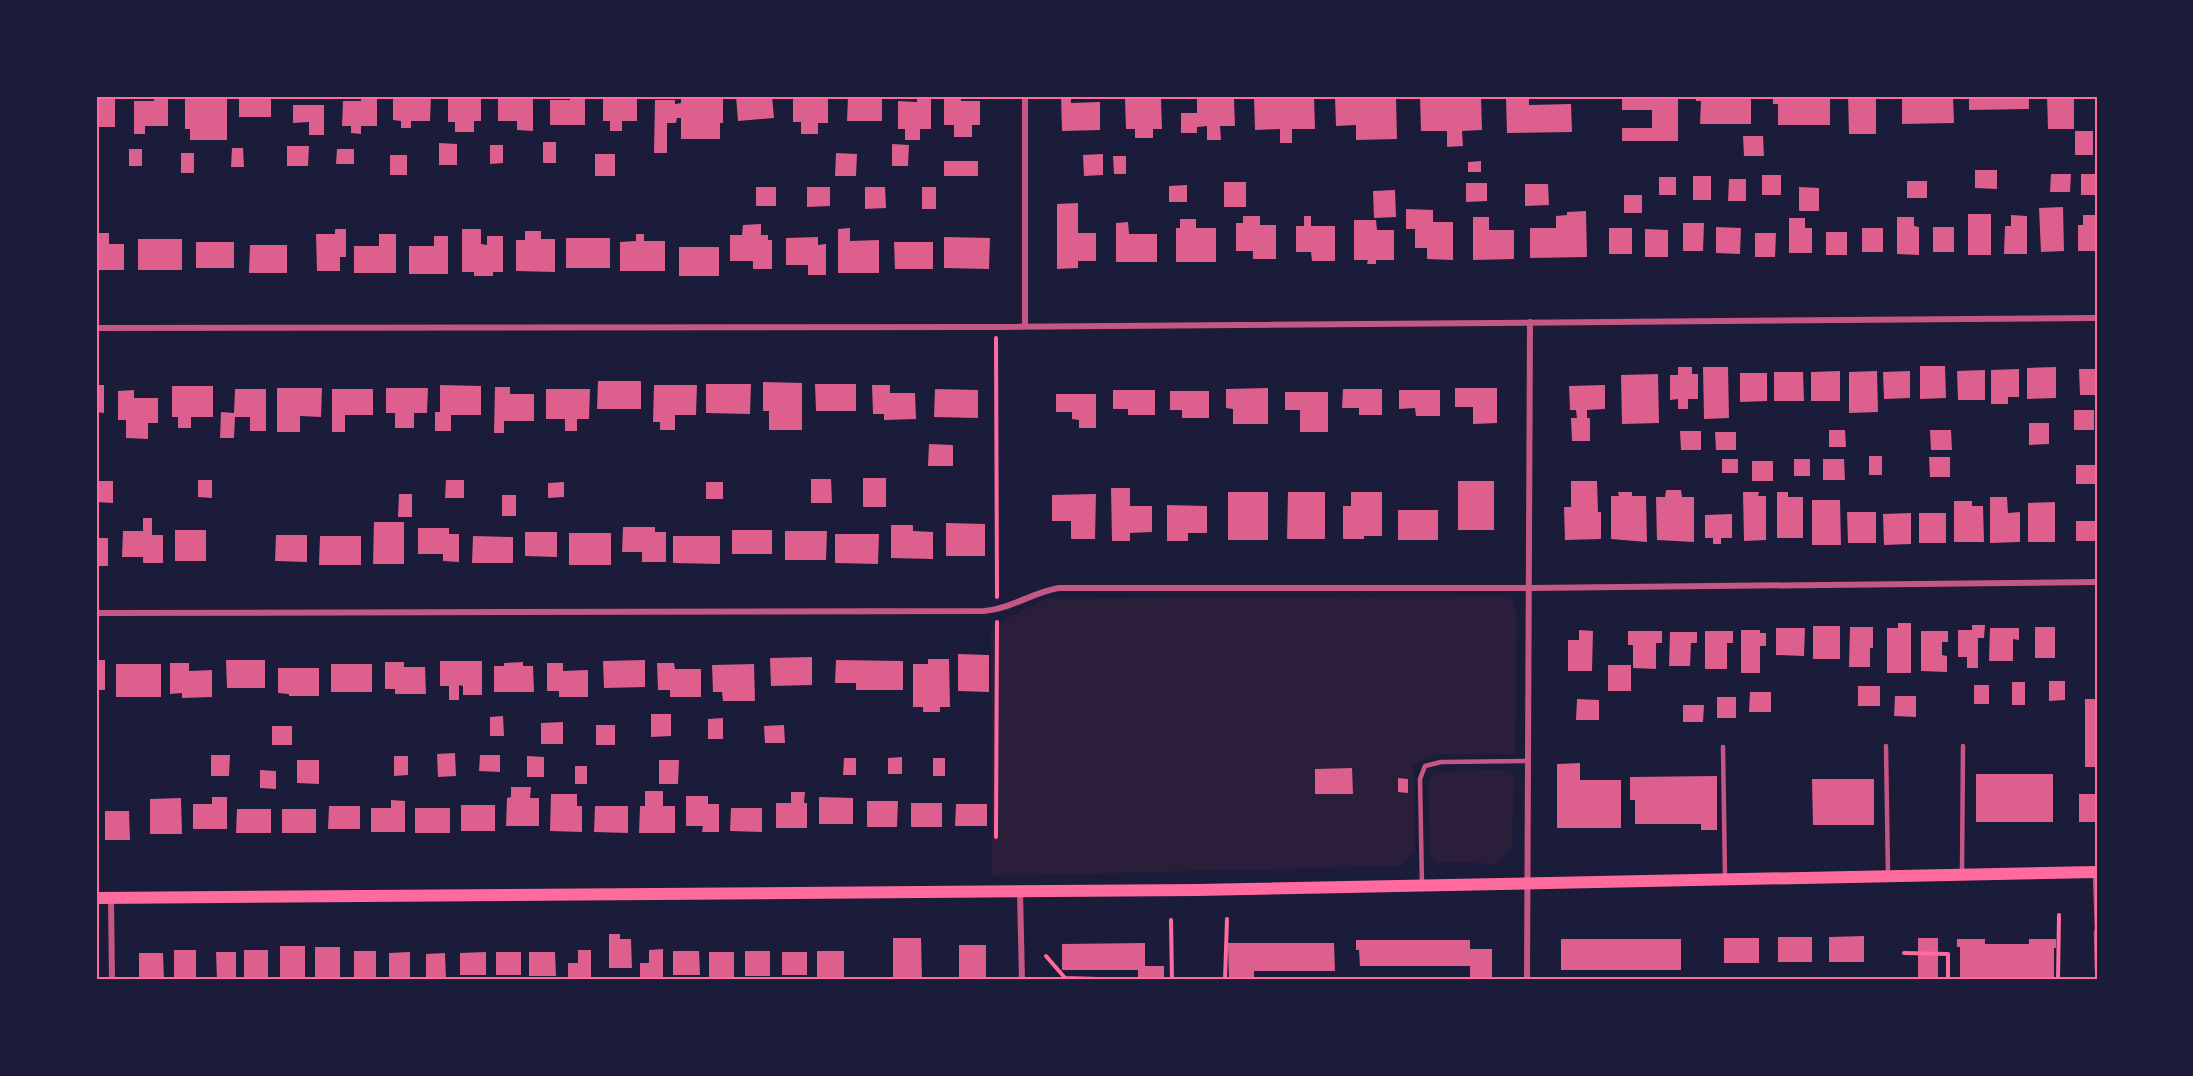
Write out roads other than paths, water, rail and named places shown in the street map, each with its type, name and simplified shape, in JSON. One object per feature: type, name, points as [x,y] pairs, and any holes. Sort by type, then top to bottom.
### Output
[{"type":"main road","points":[[96,898],[1020,892],[2096,872]]},
{"type":"street","points":[[1025,96],[1025,326]]},
{"type":"street","points":[[96,328],[1025,326],[2097,318]]},
{"type":"street","points":[[1527,980],[1530,322]]},
{"type":"street","points":[[96,613],[996,610],[1042,591],[1059,588],[1530,588],[2097,582]]},
{"type":"street","points":[[1020,892],[1022,980]]},
{"type":"street","points":[[111,899],[112,980]]},
{"type":"lane","points":[[1886,746],[1888,876]]},
{"type":"lane","points":[[1962,874],[1963,746]]},
{"type":"lane","points":[[1723,747],[1725,878]]},
{"type":"lane","points":[[1422,886],[1420,779],[1425,766],[1441,762],[1527,761]]},
{"type":"lane","points":[[2096,872],[2097,971]]}]
